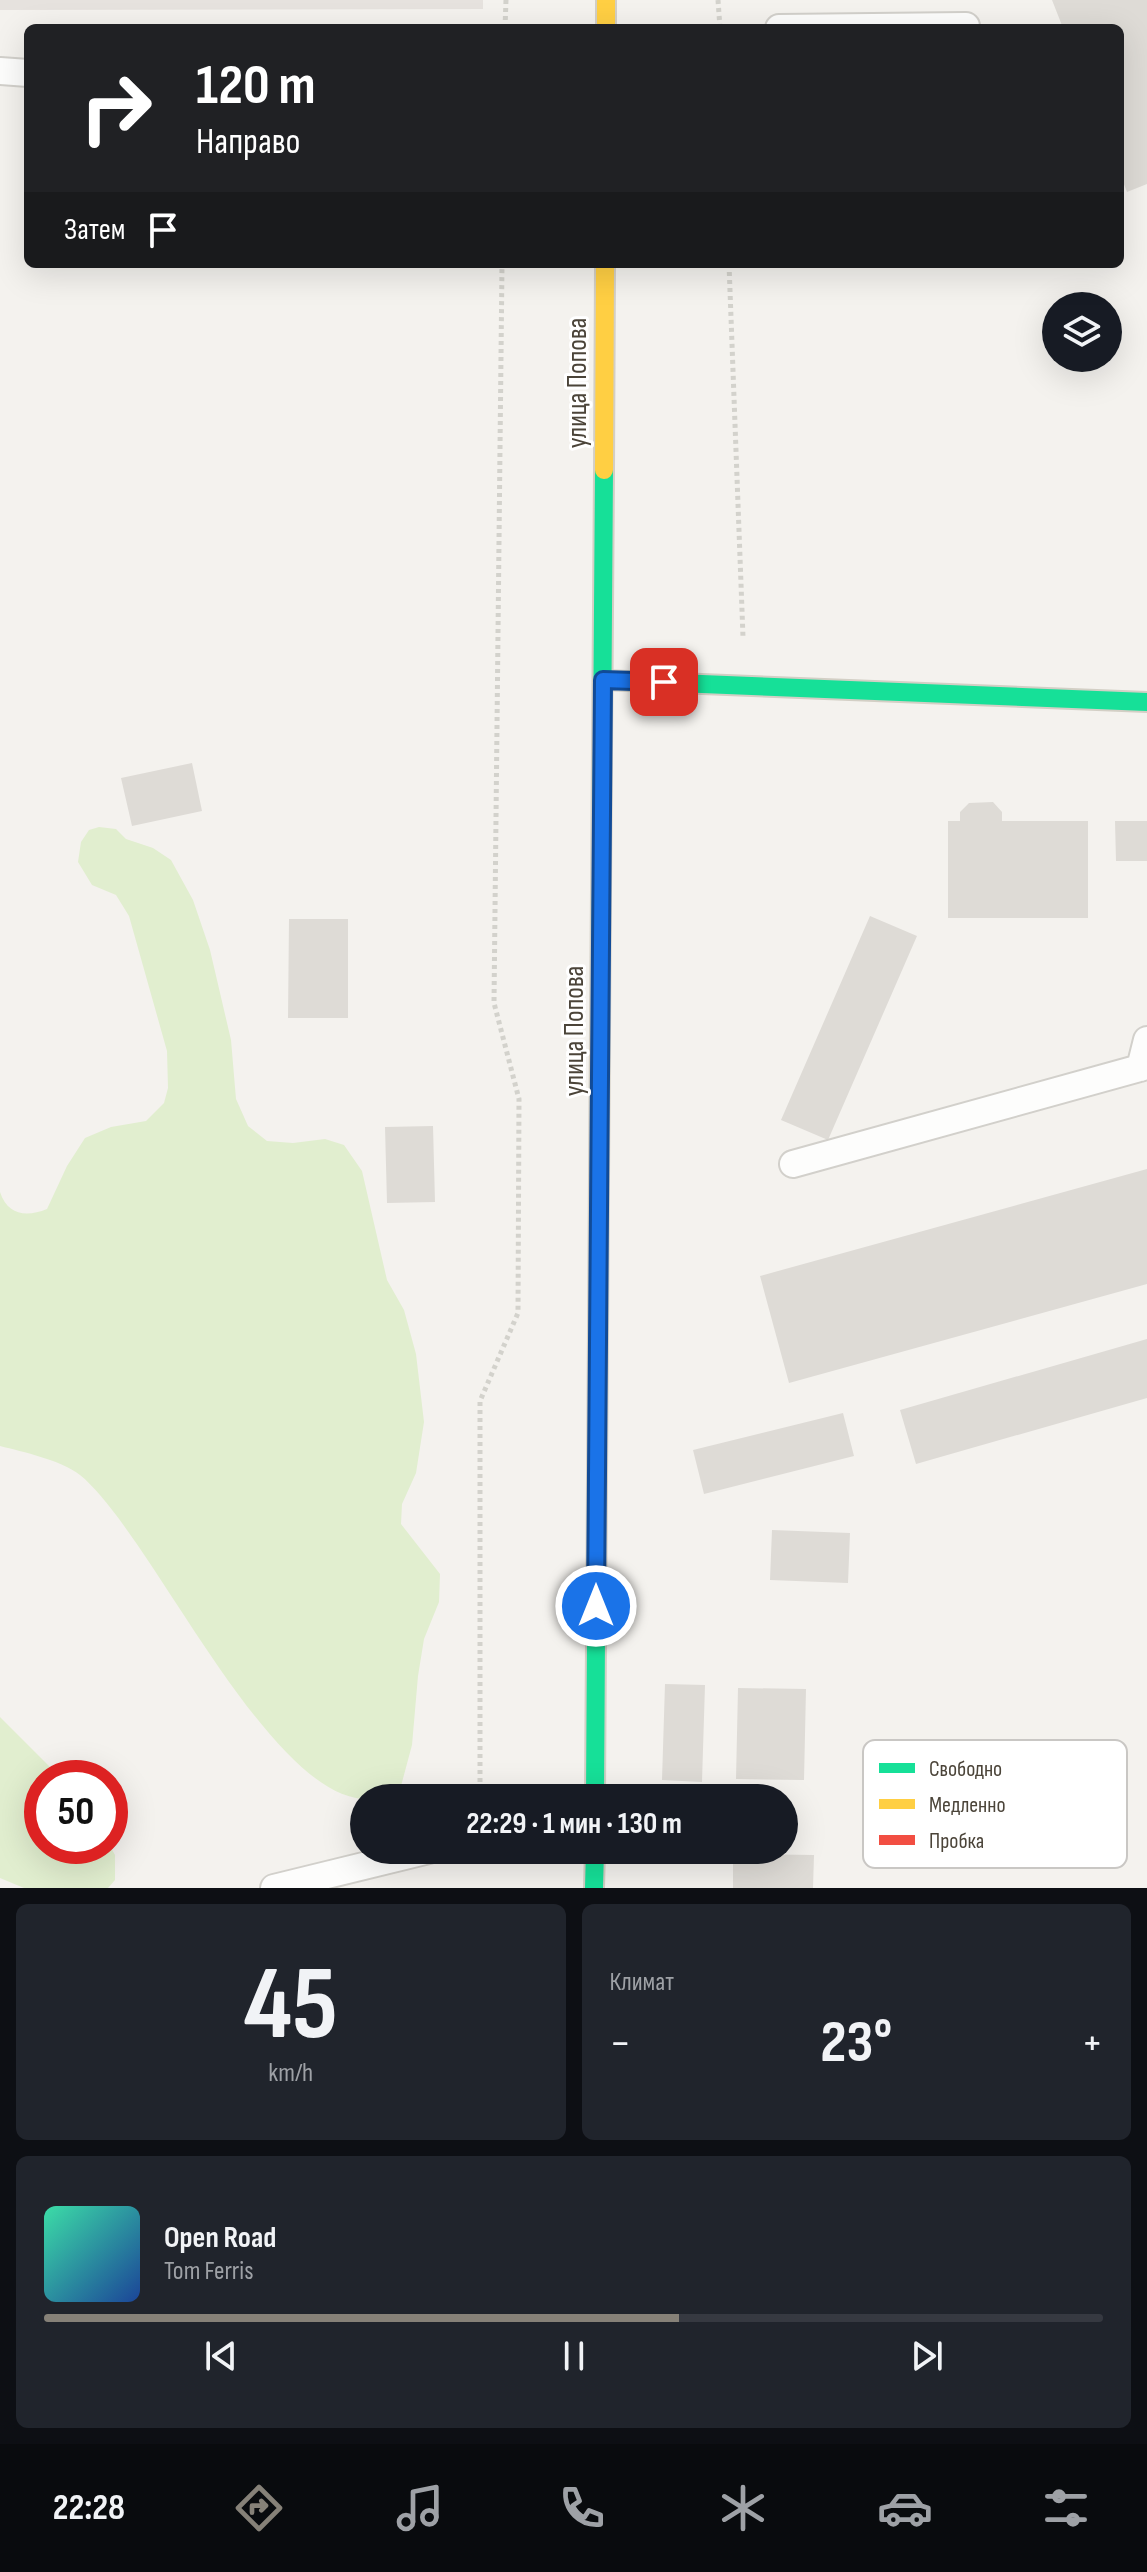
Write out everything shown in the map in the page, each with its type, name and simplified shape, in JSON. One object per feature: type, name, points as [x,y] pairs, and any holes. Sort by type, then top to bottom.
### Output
[{"type":"main road","points":[[606,0],[606,24]]},
{"type":"main road","name":"улица Попова","points":[[595,1784],[605,268]]},
{"type":"main road","points":[[603,680],[1147,702]]},
{"type":"main road","points":[[594,1888],[595,1864]]},
{"type":"lane","points":[[0,71],[24,73]]},
{"type":"lane","points":[[793,1164],[1143,1067],[1147,1040]]},
{"type":"lane","points":[[274,1888],[372,1864]]},
{"type":"path","points":[[505,24],[506,0]]},
{"type":"path","points":[[718,0],[720,24]]},
{"type":"path","points":[[480,1784],[480,1401],[518,1313],[519,1099],[494,1003],[502,268]]},
{"type":"path","points":[[729,268],[743,637]]},
{"type":"shaded area","points":[[0,0],[483,0],[483,9],[0,10]]},
{"type":"green space","points":[[99,827],[116,829],[126,839],[153,848],[171,860],[193,900],[210,950],[231,1040],[236,1099],[248,1126],[267,1141],[293,1143],[325,1139],[344,1145],[362,1171],[387,1280],[404,1310],[416,1354],[424,1422],[416,1473],[402,1504],[401,1524],[440,1574],[439,1602],[424,1639],[412,1745],[402,1784],[350,1784],[350,1794],[341,1793],[300,1766],[259,1722],[110,1507],[80,1475],[52,1461],[0,1446],[0,1192],[13,1210],[32,1213],[47,1209],[67,1166],[85,1138],[111,1127],[146,1121],[164,1103],[168,1088],[167,1051],[129,916],[116,895],[92,885],[78,862],[81,842],[89,830]]},
{"type":"green space","points":[[0,1717],[43,1760],[24,1760],[24,1864],[115,1864],[115,1880],[108,1888],[24,1888],[0,1878]]},
{"type":"building","points":[[1052,0],[1147,0],[1147,184],[1127,192],[1124,184],[1124,24],[1061,24]]},
{"type":"building","points":[[192,763],[202,811],[132,826],[121,778]]},
{"type":"building","points":[[993,802],[1002,812],[1002,821],[1088,821],[1088,918],[948,918],[948,821],[960,821],[960,812],[969,803]]},
{"type":"building","points":[[1115,821],[1147,821],[1147,861],[1116,861]]},
{"type":"building","points":[[870,916],[917,936],[828,1140],[781,1120]]},
{"type":"building","points":[[289,919],[348,919],[348,1018],[288,1018]]},
{"type":"building","points":[[433,1126],[435,1202],[387,1203],[385,1127]]},
{"type":"building","points":[[1147,1169],[1147,1284],[789,1383],[760,1276]]},
{"type":"building","points":[[1147,1339],[1147,1398],[916,1464],[900,1410]]},
{"type":"building","points":[[843,1413],[854,1456],[704,1494],[693,1450]]},
{"type":"building","points":[[772,1530],[850,1533],[848,1583],[770,1580]]},
{"type":"building","points":[[665,1684],[705,1685],[702,1782],[662,1780]]},
{"type":"building","points":[[738,1688],[806,1689],[804,1780],[736,1779]]},
{"type":"building","points":[[798,1855],[814,1855],[813,1888],[733,1888],[733,1864],[798,1864]]},
{"type":"traffic: fast","points":[[600,1029],[604,470]]},
{"type":"traffic: fast","points":[[603,680],[1147,702]]},
{"type":"traffic: fast","points":[[595,1784],[597,1477]]},
{"type":"traffic: fast","points":[[594,1888],[595,1864]]},
{"type":"traffic: slow","points":[[606,0],[606,24]]},
{"type":"traffic: slow","points":[[604,470],[605,268]]},
{"type":"traffic: jam","points":[[597,1477],[600,1029]]},
{"type":"route","points":[[596,1606],[603,680],[664,682]]}]
